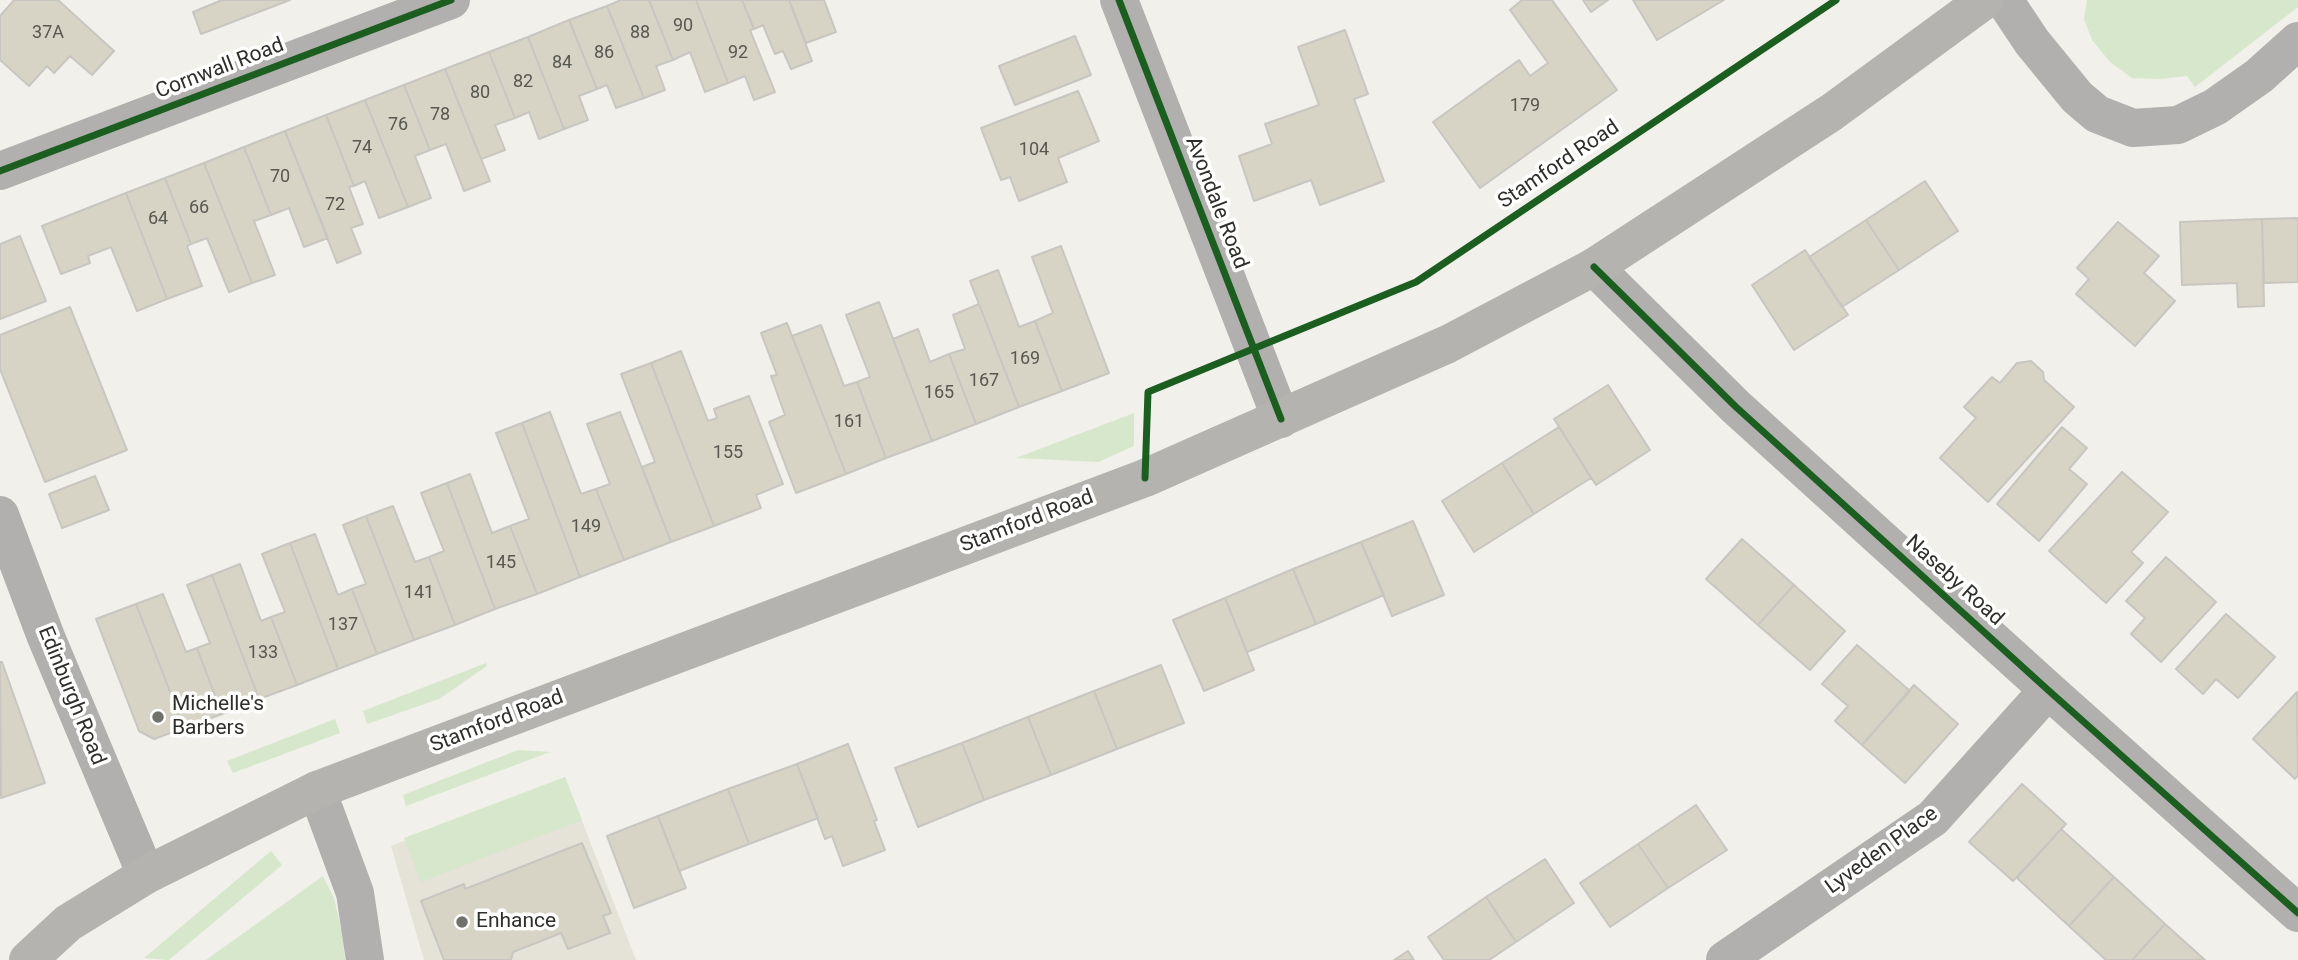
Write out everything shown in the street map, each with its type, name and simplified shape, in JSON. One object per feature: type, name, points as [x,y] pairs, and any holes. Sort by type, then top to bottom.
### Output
[{"type":"main road","name":"Stamford Road","points":[[28,960],[68,923],[146,875],[317,790],[1144,478],[1448,344],[1594,267],[1832,112],[1985,0]]},
{"type":"street","name":"Cornwall Road","points":[[0,171],[452,0]]},
{"type":"street","name":"Avondale Road","points":[[1119,0],[1281,418]]},
{"type":"street","points":[[2004,0],[2032,43],[2077,97],[2097,114],[2133,128],[2178,125],[2215,107],[2259,76],[2298,41]]},
{"type":"street","name":"Naseby Road","points":[[1594,267],[1736,407],[2298,912]]},
{"type":"street","name":"Edinburgh Road","points":[[0,515],[46,637],[146,875]]},
{"type":"street","name":"Lyveden Place","points":[[1726,960],[1933,818],[2048,690]]},
{"type":"street","points":[[317,790],[355,893],[365,960]]},
{"type":"shaded area","points":[[565,777],[636,960],[424,960],[391,846]]},
{"type":"green space","points":[[2087,0],[2298,0],[2298,7],[2195,87],[2187,76],[2132,78],[2110,62],[2092,40],[2084,19]]},
{"type":"green space","points":[[1134,413],[1134,446],[1098,462],[1016,458]]},
{"type":"green space","points":[[486,663],[487,666],[439,699],[367,724],[363,711]]},
{"type":"green space","points":[[335,719],[340,733],[233,773],[227,761]]},
{"type":"green space","points":[[518,750],[550,752],[406,806],[403,795]]},
{"type":"green space","points":[[565,777],[582,820],[421,882],[404,838]]},
{"type":"green space","points":[[271,851],[282,865],[169,960],[144,958]]},
{"type":"green space","points":[[323,876],[334,898],[345,960],[206,960]]},
{"type":"building","points":[[14,0],[58,0],[114,51],[92,75],[70,56],[54,73],[47,66],[29,86],[0,60],[0,16]]},
{"type":"building","points":[[222,0],[290,0],[201,34],[193,12]]},
{"type":"building","points":[[621,0],[649,0],[673,60],[656,66],[665,90],[644,98],[607,6]]},
{"type":"building","points":[[649,0],[696,0],[728,83],[705,92],[690,52],[673,60]]},
{"type":"building","points":[[696,0],[742,0],[754,29],[750,30],[775,92],[754,100],[745,76],[728,83]]},
{"type":"building","points":[[742,0],[789,0],[812,61],[791,69],[783,51],[775,54],[763,25],[754,29]]},
{"type":"building","points":[[789,0],[824,0],[836,32],[806,43]]},
{"type":"building","points":[[1522,0],[1552,0],[1617,90],[1480,188],[1433,122],[1519,60],[1530,76],[1548,63],[1510,10]]},
{"type":"building","points":[[1583,0],[1608,0],[1591,12]]},
{"type":"building","points":[[1633,0],[1724,0],[1657,40]]},
{"type":"building","points":[[607,6],[644,98],[616,108],[607,85],[597,89],[569,20]]},
{"type":"building","points":[[569,20],[597,89],[579,96],[588,120],[564,129],[528,37]]},
{"type":"building","points":[[1345,30],[1368,94],[1354,99],[1384,181],[1320,205],[1311,180],[1254,201],[1239,156],[1272,144],[1265,124],[1319,105],[1298,47]]},
{"type":"building","points":[[1075,36],[1091,75],[1015,105],[999,66]]},
{"type":"building","points":[[528,37],[564,129],[539,139],[529,112],[515,118],[489,52]]},
{"type":"building","points":[[489,52],[515,118],[495,125],[505,150],[481,159],[445,69]]},
{"type":"building","points":[[445,69],[490,181],[464,191],[446,144],[430,150],[404,85]]},
{"type":"building","points":[[404,85],[430,150],[415,156],[431,198],[408,207],[365,100]]},
{"type":"building","points":[[1078,91],[1099,141],[1058,158],[1067,182],[1019,201],[1010,177],[1001,180],[981,128]]},
{"type":"building","points":[[365,100],[408,207],[379,218],[365,181],[354,186],[326,115]]},
{"type":"building","points":[[326,115],[354,186],[349,187],[363,224],[351,228],[361,253],[337,263],[285,131]]},
{"type":"building","points":[[285,131],[328,238],[304,247],[289,208],[271,215],[244,147]]},
{"type":"building","points":[[244,147],[271,215],[254,221],[275,275],[252,283],[204,163]]},
{"type":"building","points":[[204,163],[252,283],[229,292],[207,238],[191,244],[165,178]]},
{"type":"building","points":[[165,178],[191,244],[187,246],[202,286],[167,299],[126,193]]},
{"type":"building","points":[[1925,181],[1958,231],[1899,270],[1866,220]]},
{"type":"building","points":[[126,193],[167,299],[137,311],[111,247],[88,256],[90,263],[61,274],[42,226]]},
{"type":"building","points":[[2298,218],[2298,282],[2264,283],[2262,219]]},
{"type":"building","points":[[2262,219],[2264,306],[2238,307],[2237,283],[2182,285],[2180,222]]},
{"type":"building","points":[[1866,220],[1899,270],[1842,307],[1809,257]]},
{"type":"building","points":[[2118,222],[2159,256],[2144,273],[2175,301],[2135,346],[2076,294],[2089,279],[2077,268]]},
{"type":"building","points":[[20,236],[46,301],[0,319],[0,244]]},
{"type":"building","points":[[1061,246],[1109,373],[1062,391],[1035,321],[1053,313],[1032,257]]},
{"type":"building","points":[[1805,250],[1848,315],[1794,350],[1752,285]]},
{"type":"building","points":[[998,270],[1019,327],[1035,321],[1062,391],[1019,407],[970,281]]},
{"type":"building","points":[[879,302],[932,441],[886,458],[857,382],[870,377],[846,315]]},
{"type":"building","points":[[979,304],[1019,407],[976,424],[949,354],[965,349],[953,315]]},
{"type":"building","points":[[70,307],[127,450],[45,482],[0,369],[0,335]]},
{"type":"building","points":[[787,323],[846,474],[796,493],[769,422],[785,415],[771,376],[777,375],[761,333]]},
{"type":"building","points":[[821,325],[844,386],[857,382],[886,458],[846,474],[792,336]]},
{"type":"building","points":[[918,329],[930,362],[949,354],[976,424],[932,441],[893,339]]},
{"type":"building","points":[[681,351],[708,421],[717,418],[714,409],[749,396],[783,484],[756,495],[761,508],[714,526],[651,363]]},
{"type":"building","points":[[2031,361],[2043,372],[2044,380],[2074,407],[1988,502],[1940,458],[1976,418],[1964,407],[1992,377],[2000,383],[2017,363]]},
{"type":"building","points":[[651,363],[714,526],[671,542],[642,467],[655,462],[621,374]]},
{"type":"building","points":[[1608,385],[1650,450],[1596,485],[1554,419]]},
{"type":"building","points":[[550,412],[581,494],[596,489],[624,560],[580,577],[522,423]]},
{"type":"building","points":[[620,412],[671,542],[624,560],[596,489],[610,484],[587,424]]},
{"type":"building","points":[[522,423],[580,577],[537,594],[510,526],[529,519],[496,433]]},
{"type":"building","points":[[1559,427],[1591,478],[1534,514],[1502,463]]},
{"type":"building","points":[[2062,427],[2087,448],[2069,469],[2087,484],[2039,541],[1997,504]]},
{"type":"building","points":[[1502,463],[1534,514],[1474,552],[1442,501]]},
{"type":"building","points":[[2122,472],[2168,512],[2131,552],[2143,563],[2106,603],[2049,551]]},
{"type":"building","points":[[470,474],[492,533],[510,526],[537,594],[495,609],[447,483]]},
{"type":"building","points":[[95,476],[109,510],[62,528],[49,494]]},
{"type":"building","points":[[447,483],[495,609],[455,625],[429,557],[444,551],[421,493]]},
{"type":"building","points":[[393,506],[415,562],[429,557],[455,625],[414,640],[366,516]]},
{"type":"building","points":[[366,516],[414,640],[377,654],[352,589],[366,584],[343,525]]},
{"type":"building","points":[[1413,521],[1444,595],[1392,616],[1361,542]]},
{"type":"building","points":[[315,534],[338,595],[352,589],[377,654],[338,669],[290,543]]},
{"type":"building","points":[[1742,539],[1794,585],[1758,625],[1706,579]]},
{"type":"building","points":[[1361,542],[1384,595],[1316,624],[1293,569]]},
{"type":"building","points":[[290,543],[338,669],[297,685],[271,617],[285,612],[262,554]]},
{"type":"building","points":[[2166,557],[2216,602],[2161,662],[2131,634],[2145,618],[2126,601]]},
{"type":"building","points":[[240,564],[261,621],[271,617],[297,685],[259,699],[212,575]]},
{"type":"building","points":[[1293,569],[1316,624],[1247,652],[1225,598]]},
{"type":"building","points":[[212,575],[259,699],[222,714],[197,648],[210,643],[187,585]]},
{"type":"building","points":[[1794,585],[1845,631],[1810,670],[1758,625]]},
{"type":"building","points":[[163,594],[186,652],[197,648],[222,714],[184,728],[136,604]]},
{"type":"building","points":[[1225,598],[1254,670],[1204,691],[1173,620]]},
{"type":"building","points":[[136,604],[184,728],[154,739],[139,731],[96,619]]},
{"type":"building","points":[[2226,614],[2275,657],[2238,698],[2216,679],[2203,694],[2176,669]]},
{"type":"building","points":[[1857,645],[1910,691],[1862,745],[1835,721],[1848,706],[1822,684]]},
{"type":"building","points":[[0,662],[45,783],[1,798]]},
{"type":"building","points":[[1161,665],[1184,723],[1117,749],[1094,691]]},
{"type":"building","points":[[1914,685],[1958,724],[1905,783],[1862,745]]},
{"type":"building","points":[[1094,691],[1117,749],[1051,775],[1028,717]]},
{"type":"building","points":[[2297,692],[2298,775],[2295,779],[2253,739]]},
{"type":"building","points":[[1028,717],[1051,775],[984,800],[962,743]]},
{"type":"building","points":[[962,743],[984,800],[918,827],[895,768]]},
{"type":"building","points":[[848,744],[877,820],[874,821],[885,850],[843,866],[832,836],[825,839],[797,764]]},
{"type":"building","points":[[797,764],[818,818],[749,844],[728,789]]},
{"type":"building","points":[[2022,784],[2066,824],[2013,881],[1969,842]]},
{"type":"building","points":[[728,789],[749,844],[679,871],[658,816]]},
{"type":"building","points":[[1696,805],[1727,850],[1668,888],[1638,844]]},
{"type":"building","points":[[658,816],[686,888],[634,908],[607,836]]},
{"type":"building","points":[[2061,829],[2114,877],[2069,926],[2017,878]]},
{"type":"building","points":[[582,843],[611,913],[603,916],[610,933],[568,949],[561,933],[513,952],[511,960],[444,960],[421,901],[464,884],[465,889]]},
{"type":"building","points":[[1638,844],[1668,888],[1610,927],[1580,883]]},
{"type":"building","points":[[1545,859],[1574,903],[1516,942],[1486,897]]},
{"type":"building","points":[[2114,877],[2165,924],[2132,960],[2106,960],[2069,926]]},
{"type":"building","points":[[1486,897],[1516,942],[1489,960],[1444,960],[1428,937]]},
{"type":"building","points":[[2165,924],[2205,960],[2132,960]]},
{"type":"building","points":[[1408,951],[1414,960],[1394,960]]},
{"type":"cycle path","points":[[0,171],[451,0]]},
{"type":"cycle path","points":[[1119,0],[1281,419]]},
{"type":"cycle path","points":[[1145,478],[1148,392],[1416,282],[1836,0]]},
{"type":"cycle path","points":[[1594,267],[1736,407],[2298,913]]},
{"type":"place","name":"Michelle's Barbers","points":[[158,717]]},
{"type":"place","name":"Enhance","points":[[462,922]]}]
